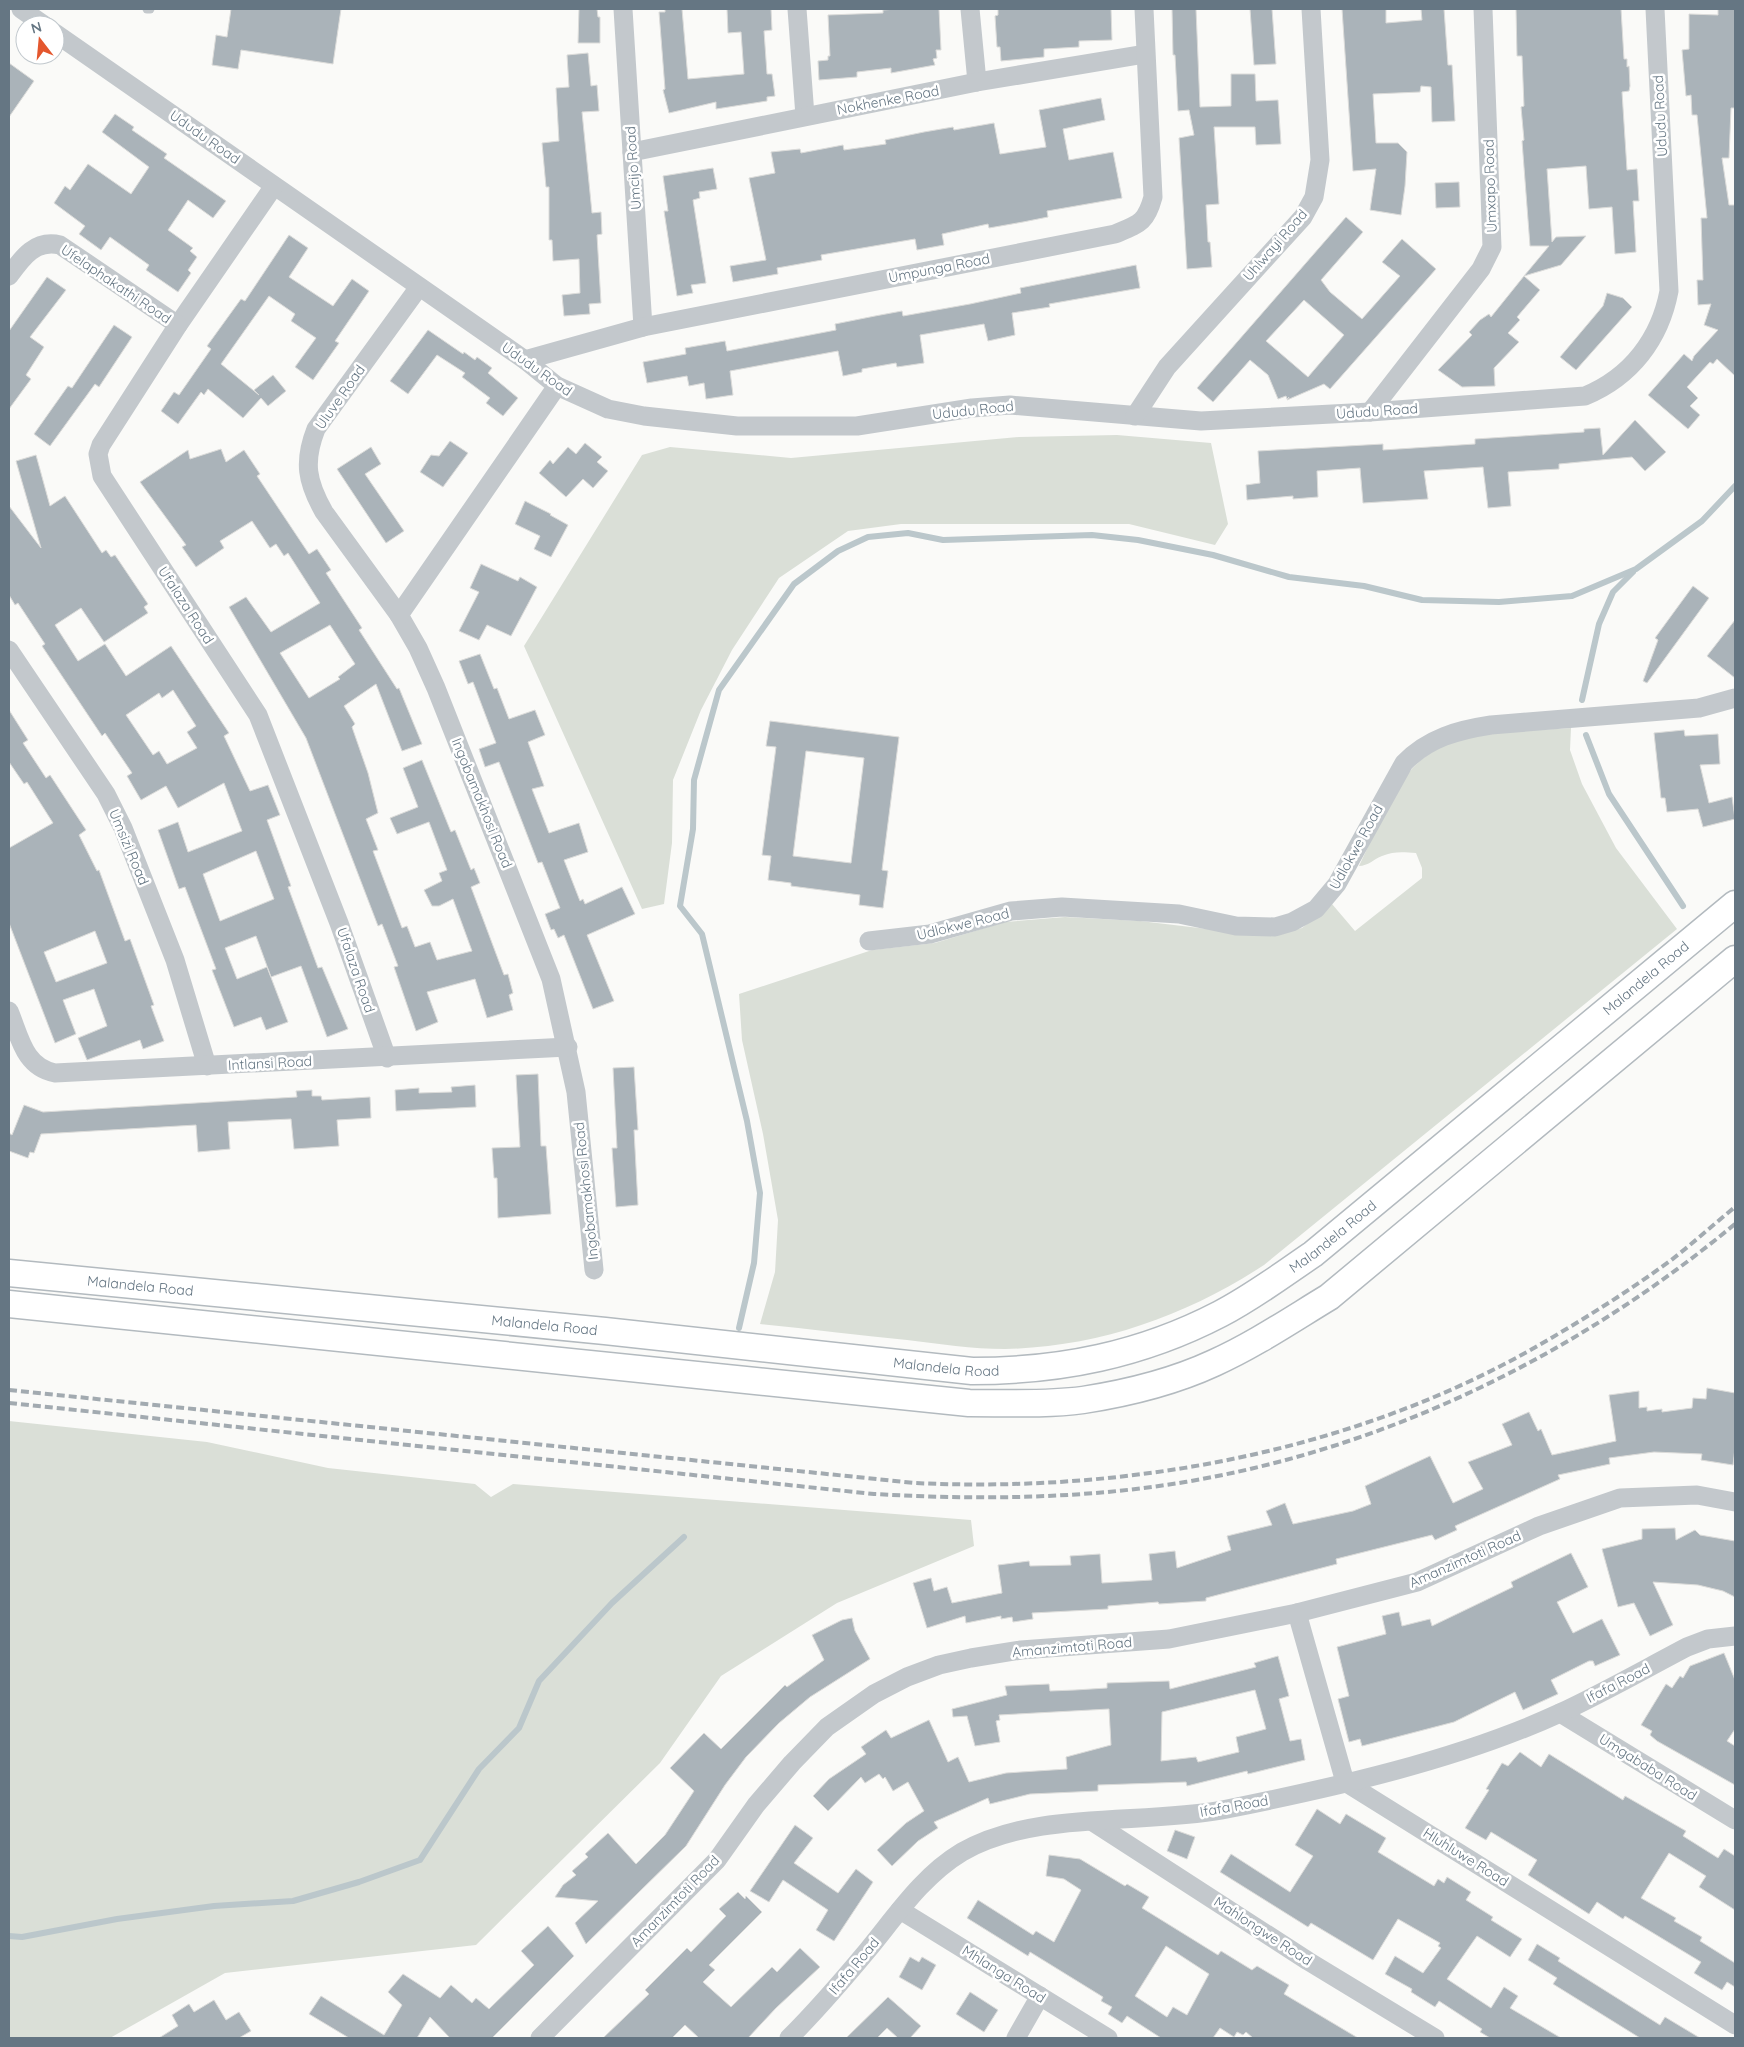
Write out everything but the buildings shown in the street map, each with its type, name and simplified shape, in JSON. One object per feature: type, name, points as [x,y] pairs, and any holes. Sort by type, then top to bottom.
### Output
[{"type":"main road","name":"Malandela Road","points":[[9,1273],[605,1331],[972,1372],[1023,1371],[1082,1362],[1136,1349],[1180,1333],[1220,1314],[1258,1292],[1305,1260],[1735,904]]},
{"type":"main road","points":[[9,1304],[969,1403],[1081,1400],[1131,1391],[1178,1377],[1214,1363],[1255,1342],[1329,1296],[1735,959]]},
{"type":"street","name":"Umcijo Road","points":[[623,9],[643,326]]},
{"type":"street","points":[[797,9],[805,116]]},
{"type":"street","points":[[970,9],[977,82]]},
{"type":"street","name":"Umpunga Road","points":[[525,360],[643,326],[1115,234],[1136,226],[1148,215],[1153,197],[1144,9]]},
{"type":"street","name":"Uhlwayi Road","points":[[1135,416],[1167,367],[1303,217],[1314,197],[1320,160],[1311,9]]},
{"type":"street","name":"Umxapo Road","points":[[1370,412],[1481,269],[1492,247],[1482,9]]},
{"type":"street","name":"Ududu Road","points":[[65,39],[525,360],[557,386],[608,409],[644,416],[737,426],[858,426],[972,408],[1010,405],[1201,421],[1370,412],[1585,396],[1612,383],[1630,367],[1647,346],[1661,324],[1669,291],[1655,9]]},
{"type":"street","name":"Nokhenke Road","points":[[632,152],[977,82],[1145,54]]},
{"type":"street","name":"Ufalaza Road","points":[[274,186],[178,325],[101,445],[98,454],[102,476],[258,715],[336,914],[387,1058]]},
{"type":"street","name":"Ufelaphakathi Road","points":[[9,276],[23,256],[41,244],[51,243],[60,245],[178,325]]},
{"type":"street","name":"Uluve Road","points":[[399,615],[324,512],[316,496],[307,464],[309,446],[316,429],[419,287]]},
{"type":"street","points":[[399,615],[557,386]]},
{"type":"street","name":"Ingobamakhosi Road","points":[[399,615],[418,648],[436,688],[551,979],[568,1047],[576,1092],[594,1270]]},
{"type":"street","name":"Umsizi Road","points":[[9,650],[106,794],[123,828],[174,960],[207,1066]]},
{"type":"street","name":"Udlokwe Road","points":[[869,941],[922,935],[1010,911],[1062,907],[1179,914],[1236,926],[1275,927],[1292,922],[1316,908],[1337,884],[1404,763],[1416,750],[1441,736],[1469,728],[1491,725],[1699,708],[1735,698]]},
{"type":"street","name":"Intlansi Road","points":[[9,1010],[34,1066],[43,1071],[55,1073],[387,1058],[568,1047]]},
{"type":"street","name":"Amanzimtoti Road","points":[[540,2038],[717,1860],[756,1805],[792,1762],[827,1727],[874,1694],[907,1677],[939,1665],[971,1658],[1021,1650],[1169,1639],[1297,1613],[1417,1582],[1539,1526],[1620,1498],[1697,1495],[1735,1502]]},
{"type":"street","points":[[1297,1613],[1345,1782]]},
{"type":"street","name":"Ifafa Road","points":[[789,2038],[816,2012],[900,1910],[936,1871],[962,1853],[994,1837],[1024,1830],[1093,1822],[1212,1812],[1310,1792],[1476,1746],[1560,1713],[1687,1647],[1708,1639],[1735,1636]]},
{"type":"street","name":"Umgababa Road","points":[[1560,1713],[1735,1820]]},
{"type":"street","name":"Hluhluwe Road","points":[[1345,1782],[1735,2025]]},
{"type":"street","name":"Mahlongwe Road","points":[[1093,1822],[1308,1960],[1435,2038]]},
{"type":"street","name":"Mhlanga Road","points":[[900,1910],[1108,2038]]},
{"type":"street","points":[[1016,2038],[1040,1996]]},
{"type":"shaded area","points":[[1117,435],[1211,443],[1228,524],[1215,545],[1129,524],[901,524],[848,531],[779,578],[732,650],[701,710],[673,780],[672,843],[664,904],[642,909],[524,646],[642,455],[670,447],[791,458],[1019,437]]},
{"type":"shaded area","points":[[1571,728],[1570,750],[1582,784],[1616,848],[1677,929],[1264,1265],[1204,1299],[1173,1313],[1108,1335],[1040,1347],[993,1349],[968,1347],[760,1324],[775,1272],[778,1220],[763,1134],[742,1040],[739,994],[872,950],[935,943],[1005,922],[1065,917],[1140,921],[1267,936],[1302,928],[1332,904],[1355,931],[1422,878],[1422,868],[1416,853],[1391,853],[1359,866],[1393,796],[1407,775],[1422,759],[1440,748],[1461,740],[1483,735]]},
{"type":"shaded area","points":[[9,1421],[207,1442],[328,1468],[475,1484],[491,1497],[513,1484],[971,1520],[974,1546],[837,1603],[721,1676],[660,1763],[476,1945],[225,1973],[110,2038],[9,2038]]},
{"type":"waterway","points":[[739,1328],[754,1263],[760,1193],[747,1121],[702,934],[680,906],[693,829],[694,780],[719,690],[794,584],[838,551],[868,537],[908,533],[943,540],[1092,535],[1138,540],[1213,555],[1289,577],[1364,586],[1422,600],[1499,602],[1572,596],[1636,569],[1702,521],[1735,486]]},
{"type":"waterway","points":[[1582,700],[1599,624],[1613,592],[1633,572]]},
{"type":"waterway","points":[[1586,735],[1609,794],[1683,906]]},
{"type":"waterway","points":[[9,1936],[22,1937],[117,1919],[214,1906],[293,1901],[359,1882],[420,1860],[479,1769],[519,1728],[539,1681],[612,1603],[684,1537]]},
{"type":"railway","points":[[9,1390],[915,1483],[995,1484],[1075,1481],[1155,1472],[1234,1459],[1312,1439],[1389,1415],[1463,1384],[1534,1348],[1586,1317],[1670,1261],[1735,1207]]},
{"type":"railway","points":[[9,1403],[874,1494],[1030,1497],[1147,1488],[1260,1466],[1335,1446],[1407,1420],[1477,1389],[1546,1354],[1611,1314],[1675,1271],[1735,1224]]}]
